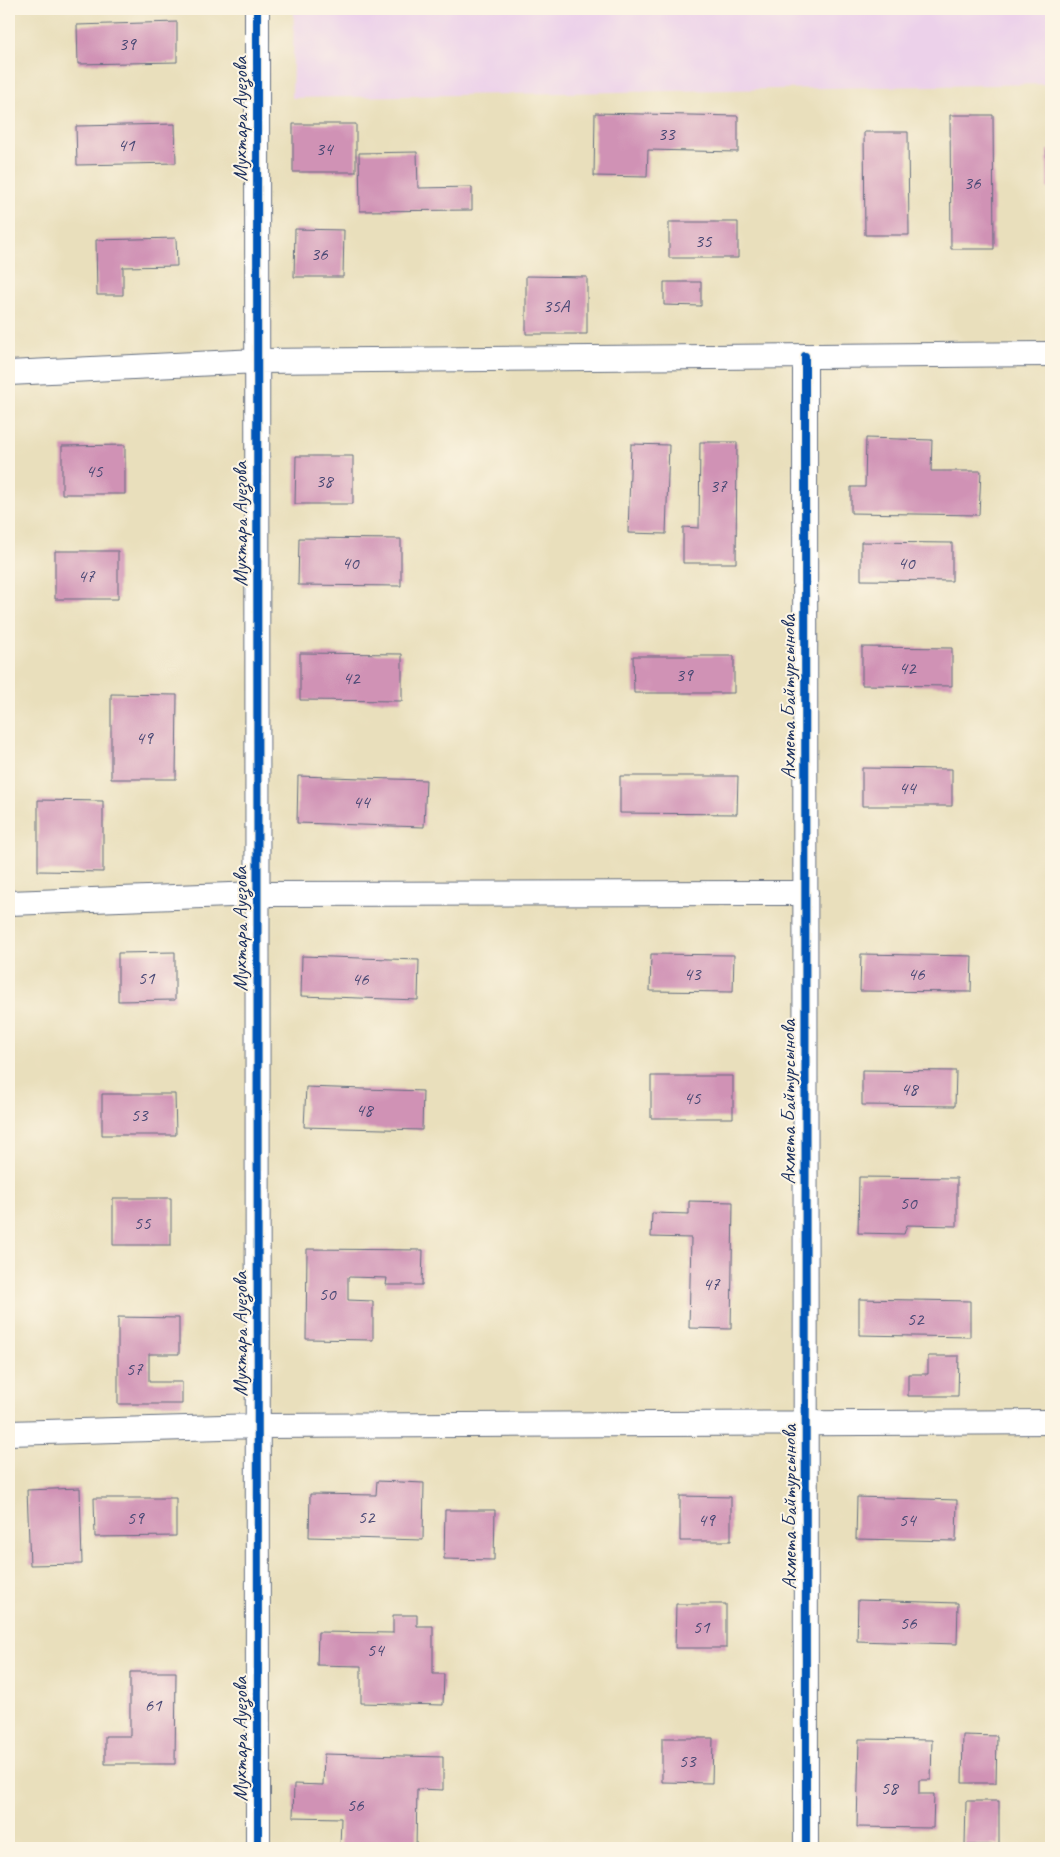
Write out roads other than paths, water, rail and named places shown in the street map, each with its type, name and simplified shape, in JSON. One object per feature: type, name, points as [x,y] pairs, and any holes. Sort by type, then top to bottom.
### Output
[{"type":"street","name":"Мухтара Ауезова","points":[[257,9],[258,1848]]},
{"type":"street","points":[[9,373],[257,361],[1051,354]]},
{"type":"street","name":"Ахмета Байтурсынова","points":[[805,356],[806,1848]]},
{"type":"street","points":[[9,903],[258,894],[806,893]]},
{"type":"street","points":[[9,1432],[258,1426],[1051,1422]]}]
